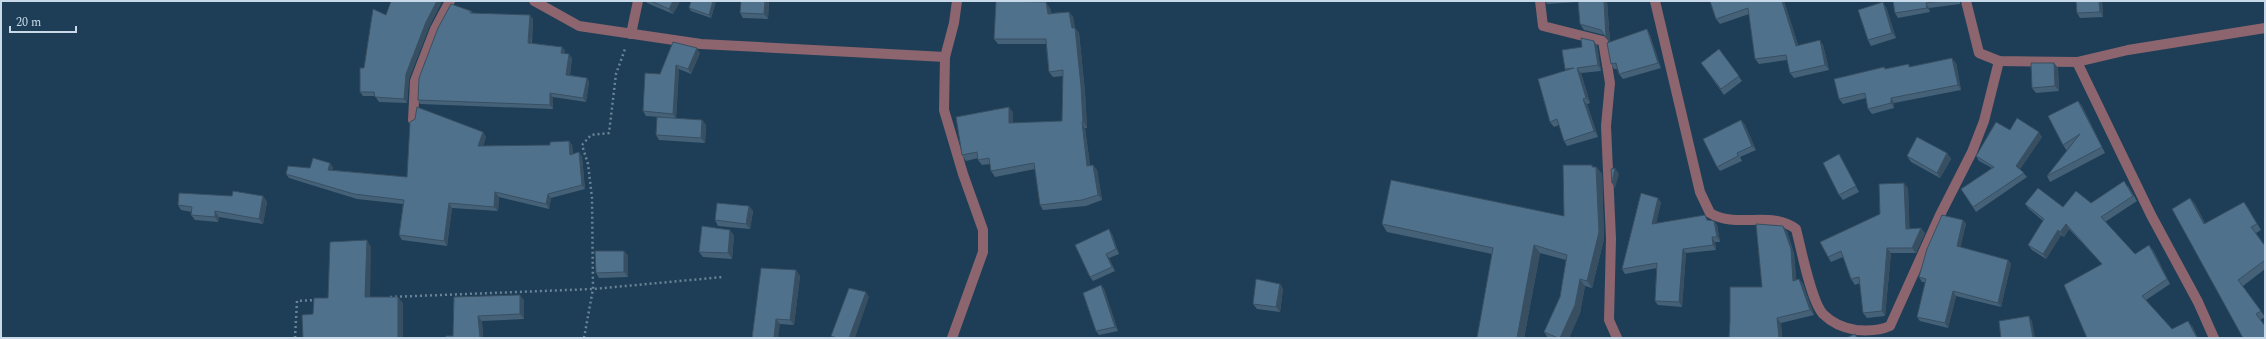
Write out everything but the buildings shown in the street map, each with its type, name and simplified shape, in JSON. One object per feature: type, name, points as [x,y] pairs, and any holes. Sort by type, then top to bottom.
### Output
[{"type":"street","points":[[413,120],[415,81],[435,29],[450,1]]},
{"type":"street","points":[[534,1],[578,26],[701,44],[945,57]]},
{"type":"street","points":[[631,34],[638,1]]},
{"type":"street","points":[[952,338],[983,252],[983,230],[963,174],[944,110],[945,57],[954,23],[957,1]]},
{"type":"street","points":[[1540,1],[1543,26],[1603,41],[1610,83],[1606,126],[1611,239],[1609,320],[1616,338]]},
{"type":"street","points":[[1655,1],[1700,192],[1710,213],[1725,220],[1782,221],[1796,229],[1814,294],[1822,313],[1832,322],[1850,329],[1882,330],[1890,326],[1940,215],[1972,152],[1984,122],[1999,61]]},
{"type":"street","points":[[1966,1],[1980,53],[1999,61],[2077,62],[2128,50],[2265,28]]},
{"type":"street","points":[[2077,62],[2148,208],[2198,302],[2214,338]]},
{"type":"path","points":[[584,338],[593,289],[592,198],[588,164],[582,145],[591,135],[608,133],[616,74],[631,34]]},
{"type":"path","points":[[384,297],[593,289],[722,277]]},
{"type":"path","points":[[295,338],[297,301],[320,300]]}]
